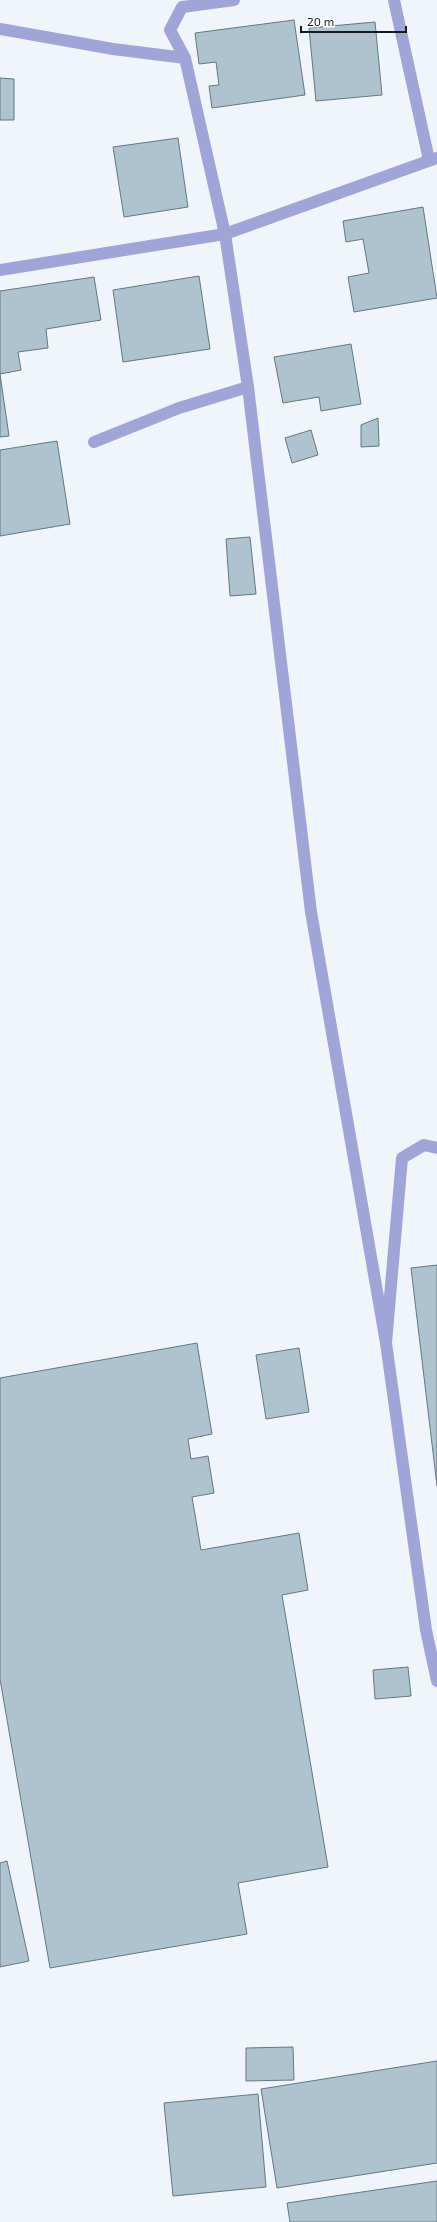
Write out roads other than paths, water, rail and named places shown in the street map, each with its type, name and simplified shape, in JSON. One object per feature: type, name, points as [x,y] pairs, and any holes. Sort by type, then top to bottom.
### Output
[{"type":"street","points":[[234,0],[182,7],[170,30],[185,58],[225,234],[248,387],[311,912],[386,1343],[426,1630],[437,1681]]},
{"type":"street","points":[[0,270],[225,234],[433,159],[394,0]]},
{"type":"street","points":[[0,29],[113,49],[185,58]]},
{"type":"street","points":[[94,442],[179,408],[248,387]]},
{"type":"street","points":[[386,1343],[402,1158],[424,1145],[437,1148]]}]
